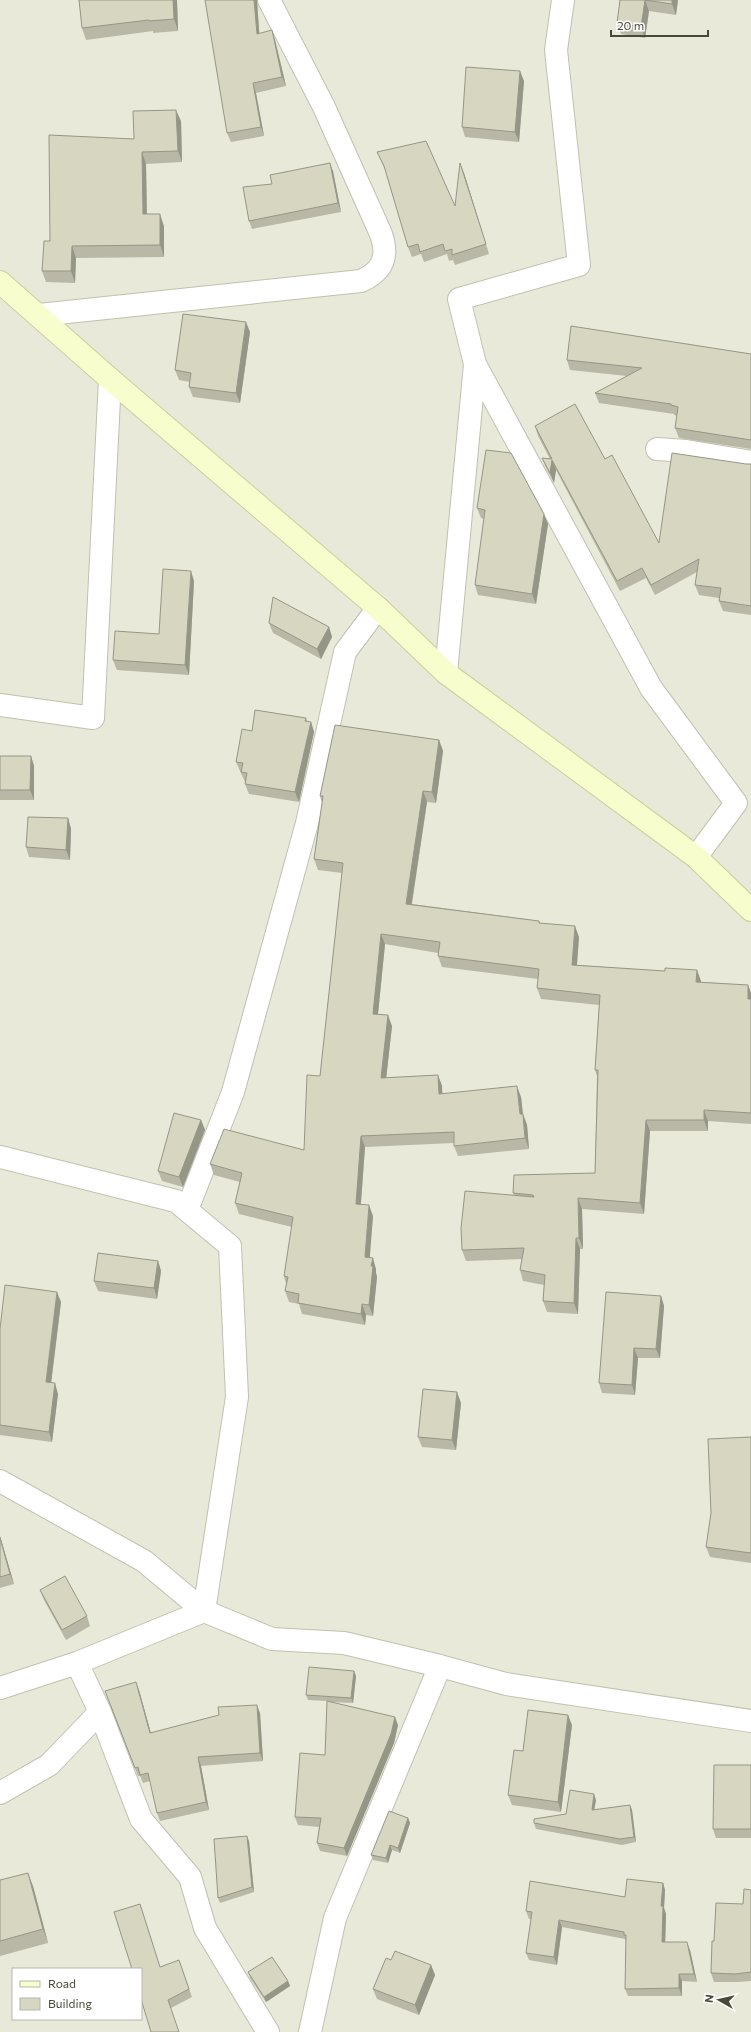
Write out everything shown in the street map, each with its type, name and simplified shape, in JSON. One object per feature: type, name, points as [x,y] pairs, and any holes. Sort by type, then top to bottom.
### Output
[{"type":"street","points":[[39,315],[361,281],[378,271],[383,262],[385,252],[381,234],[324,107],[269,0]]},
{"type":"street","points":[[563,0],[556,50],[579,265],[459,299],[475,364],[651,688],[736,804],[696,857]]},
{"type":"street","points":[[0,282],[110,379],[378,608],[446,673],[696,857],[751,910]]},
{"type":"street","points":[[446,673],[475,364]]},
{"type":"street","points":[[0,705],[93,718],[110,379]]},
{"type":"street","points":[[657,449],[686,451],[751,462]]},
{"type":"street","points":[[187,1210],[233,1092],[307,823],[345,652],[378,608]]},
{"type":"street","points":[[0,1157],[176,1201],[230,1246],[237,1397],[204,1611]]},
{"type":"street","points":[[0,1481],[144,1561],[204,1611],[272,1639],[344,1643],[440,1666],[506,1684],[751,1721]]},
{"type":"street","points":[[0,1688],[77,1664],[204,1611]]},
{"type":"street","points":[[77,1664],[100,1712],[141,1819],[190,1877],[205,1928],[268,2032]]},
{"type":"street","points":[[310,2032],[335,1918],[440,1666]]},
{"type":"street","points":[[0,1793],[49,1765],[100,1712]]},
{"type":"shaded area","points":[[0,0],[751,0],[751,2032],[0,2032]]},
{"type":"building","points":[[79,0],[173,0],[174,19],[149,20],[82,28]]},
{"type":"building","points":[[205,0],[254,0],[257,34],[272,30],[282,77],[253,83],[261,127],[227,133]]},
{"type":"building","points":[[620,0],[645,0],[641,27],[617,23]]},
{"type":"building","points":[[645,0],[672,0],[672,4]]},
{"type":"building","points":[[466,67],[520,71],[515,132],[462,127]]},
{"type":"building","points":[[176,110],[178,151],[142,152],[143,214],[160,214],[160,245],[72,246],[71,271],[42,271],[44,241],[50,241],[49,135],[134,139],[133,111]]},
{"type":"building","points":[[426,141],[455,206],[460,163],[486,244],[452,255],[452,249],[445,251],[443,244],[420,252],[418,244],[408,247],[384,166],[377,152]]},
{"type":"building","points":[[330,163],[338,203],[249,221],[243,187],[272,184],[270,175]]},
{"type":"building","points":[[183,314],[246,322],[236,393],[189,387],[191,373],[175,370]]},
{"type":"building","points":[[571,326],[751,354],[751,440],[675,428],[678,407],[671,404],[595,393],[642,368],[567,360]]},
{"type":"building","points":[[575,404],[605,459],[612,455],[659,543],[672,453],[751,464],[751,606],[719,601],[721,588],[695,585],[699,559],[651,585],[642,568],[617,581],[552,460],[550,473],[542,458],[552,459],[535,426]]},
{"type":"building","points":[[486,450],[511,453],[544,514],[532,594],[475,585],[485,510],[477,508]]},
{"type":"building","points":[[163,569],[191,571],[185,665],[113,660],[115,631],[159,634]]},
{"type":"building","points":[[273,597],[329,627],[317,649],[269,623]]},
{"type":"building","points":[[255,710],[306,718],[305,721],[311,722],[295,792],[245,784],[247,773],[241,772],[243,763],[236,762],[242,729],[252,731]]},
{"type":"building","points":[[335,725],[439,740],[432,792],[423,791],[406,904],[539,921],[539,923],[575,926],[572,965],[665,971],[665,968],[697,970],[696,982],[748,985],[748,999],[751,999],[751,1113],[704,1110],[704,1120],[646,1120],[640,1203],[578,1198],[579,1238],[576,1238],[574,1303],[543,1301],[545,1275],[520,1270],[524,1248],[462,1250],[461,1228],[465,1191],[534,1197],[533,1195],[513,1193],[514,1175],[595,1173],[598,1070],[595,1070],[600,995],[537,988],[539,969],[438,956],[440,942],[381,934],[373,1014],[388,1015],[381,1078],[438,1075],[439,1094],[517,1086],[520,1114],[523,1114],[525,1138],[454,1146],[454,1132],[361,1136],[356,1204],[369,1205],[365,1257],[373,1258],[371,1266],[373,1266],[369,1305],[362,1304],[361,1314],[298,1303],[299,1294],[285,1291],[288,1277],[284,1276],[293,1217],[235,1203],[242,1173],[210,1164],[224,1129],[304,1150],[307,1075],[320,1076],[343,863],[314,859],[323,796],[320,796]]},
{"type":"building","points":[[0,756],[31,756],[30,790],[0,790]]},
{"type":"building","points":[[28,817],[68,818],[66,850],[26,847]]},
{"type":"building","points":[[174,1113],[201,1120],[179,1177],[158,1171]]},
{"type":"building","points":[[98,1253],[158,1261],[154,1288],[94,1281]]},
{"type":"building","points":[[5,1285],[57,1292],[46,1382],[55,1383],[49,1432],[0,1425],[0,1329]]},
{"type":"building","points":[[606,1292],[661,1296],[656,1349],[634,1348],[632,1385],[599,1383]]},
{"type":"building","points":[[423,1389],[457,1392],[452,1440],[418,1437]]},
{"type":"building","points":[[751,1437],[751,1553],[706,1547],[711,1513],[708,1439]]},
{"type":"building","points":[[0,1538],[10,1574],[0,1577]]},
{"type":"building","points":[[65,1576],[87,1616],[62,1630],[40,1590]]},
{"type":"building","points":[[309,1667],[354,1671],[351,1698],[306,1695]]},
{"type":"building","points":[[136,1682],[150,1733],[219,1715],[218,1707],[257,1705],[260,1753],[198,1757],[206,1802],[157,1813],[148,1773],[140,1775],[138,1767],[135,1768],[105,1691]]},
{"type":"building","points":[[327,1701],[395,1717],[391,1734],[344,1848],[317,1843],[321,1818],[295,1817],[300,1753],[325,1755]]},
{"type":"building","points":[[528,1710],[568,1715],[558,1802],[508,1795],[514,1750],[523,1751]]},
{"type":"building","points":[[714,1765],[751,1765],[751,1829],[713,1829]]},
{"type":"building","points":[[570,1790],[594,1794],[592,1810],[630,1805],[634,1837],[620,1839],[534,1823],[534,1819],[566,1814]]},
{"type":"building","points":[[389,1811],[408,1818],[398,1848],[390,1845],[386,1858],[371,1855]]},
{"type":"building","points":[[247,1836],[252,1887],[218,1898],[214,1839]]},
{"type":"building","points":[[28,1873],[43,1929],[0,1941],[0,1880]]},
{"type":"building","points":[[627,1879],[663,1883],[661,1906],[663,1906],[662,1942],[687,1942],[694,1974],[679,1974],[679,1988],[625,1989],[626,1935],[624,1935],[624,1932],[559,1920],[554,1957],[526,1953],[532,1912],[526,1911],[530,1881],[625,1897]]},
{"type":"building","points":[[744,1889],[751,1890],[751,1972],[735,1974],[711,1973],[712,1941],[714,1941],[716,1903],[743,1904]]},
{"type":"building","points":[[140,1904],[160,1967],[179,1960],[189,1989],[168,2000],[179,2032],[151,2032],[142,2002],[142,1968],[132,1968],[114,1912]]},
{"type":"building","points":[[395,1951],[431,1965],[415,2005],[373,1989],[386,1958],[391,1960]]},
{"type":"building","points":[[272,1957],[288,1981],[264,1997],[248,1972]]}]
